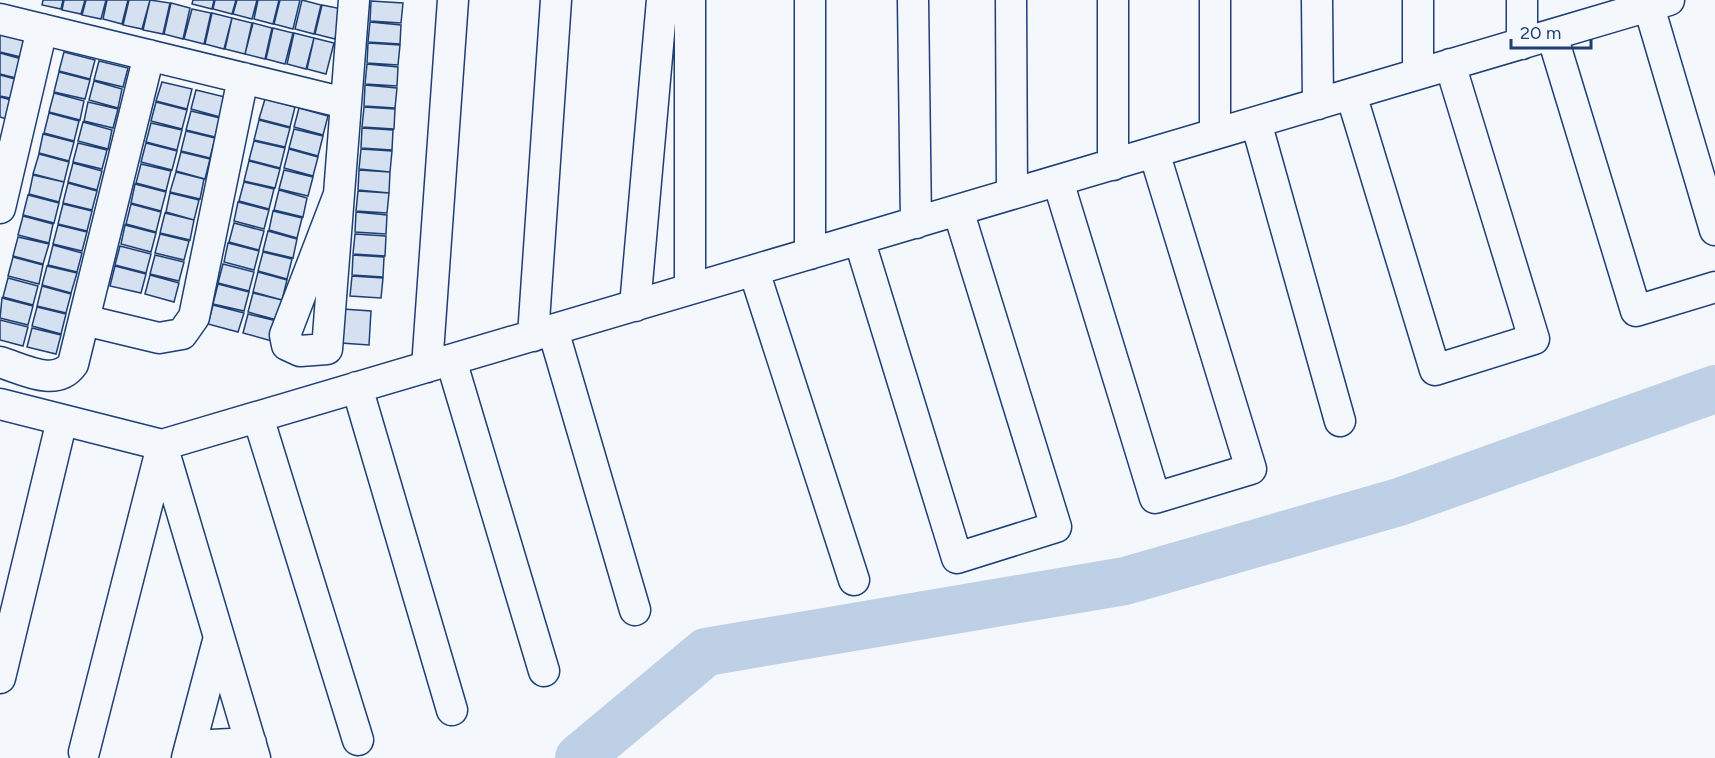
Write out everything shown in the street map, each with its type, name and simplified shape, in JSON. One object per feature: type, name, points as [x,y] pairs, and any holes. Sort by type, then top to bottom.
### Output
[{"type":"street","points":[[338,197],[354,0]]},
{"type":"street","points":[[453,0],[439,364],[544,671]]},
{"type":"street","points":[[556,0],[543,333],[635,610]]},
{"type":"street","points":[[635,306],[662,0]]},
{"type":"street","points":[[690,0],[690,290]]},
{"type":"street","points":[[810,0],[810,254]]},
{"type":"street","points":[[912,0],[916,223]]},
{"type":"street","points":[[1011,0],[1012,194]]},
{"type":"street","points":[[1113,0],[1113,165]]},
{"type":"street","points":[[1215,0],[1215,134]]},
{"type":"street","points":[[1317,0],[1318,104]]},
{"type":"street","points":[[1418,0],[1418,74]]},
{"type":"street","points":[[1522,0],[1522,44]]},
{"type":"street","points":[[0,404],[162,445],[1522,44],[1654,2],[1715,230]]},
{"type":"street","points":[[0,19],[345,103]]},
{"type":"street","points":[[0,208],[42,29]]},
{"type":"street","points":[[1552,35],[1636,311],[1715,287]]},
{"type":"street","points":[[0,362],[52,377],[62,375],[74,364],[149,55]]},
{"type":"street","points":[[1351,94],[1435,370],[1534,339],[1450,64]]},
{"type":"street","points":[[84,320],[159,338],[182,334],[194,317],[243,78]]},
{"type":"street","points":[[1256,122],[1340,421]]},
{"type":"street","points":[[1058,181],[1155,498],[1166,495],[1251,469],[1154,152]]},
{"type":"street","points":[[859,239],[957,558],[1056,527],[958,210]]},
{"type":"street","points":[[754,271],[854,580]]},
{"type":"street","points":[[357,387],[452,710]]},
{"type":"street","points":[[258,417],[358,740]]},
{"type":"street","points":[[0,678],[62,420]]},
{"type":"street","points":[[162,445],[253,751],[189,752],[219,637]]},
{"type":"street","points":[[84,752],[162,445]]},
{"type":"building","points":[[43,0],[63,0],[61,9],[42,5]]},
{"type":"building","points":[[64,0],[85,0],[81,14],[62,10]]},
{"type":"building","points":[[86,0],[106,0],[101,19],[82,15]]},
{"type":"building","points":[[107,0],[128,0],[122,24],[103,19]]},
{"type":"building","points":[[129,0],[150,0],[142,29],[123,25]]},
{"type":"building","points":[[150,0],[170,3],[163,34],[143,30]]},
{"type":"building","points":[[193,0],[214,0],[212,9],[192,4]]},
{"type":"building","points":[[215,0],[236,0],[232,14],[213,9]]},
{"type":"building","points":[[237,0],[257,0],[252,19],[233,14]]},
{"type":"building","points":[[258,0],[279,0],[273,24],[254,19]]},
{"type":"building","points":[[280,0],[300,0],[293,29],[274,24]]},
{"type":"building","points":[[302,0],[321,5],[314,34],[295,29]]},
{"type":"building","points":[[371,1],[403,3],[401,23],[370,21]]},
{"type":"building","points":[[171,3],[190,8],[183,39],[164,34]]},
{"type":"building","points":[[322,5],[342,9],[335,39],[315,34]]},
{"type":"building","points":[[192,9],[211,13],[204,44],[184,39]]},
{"type":"building","points":[[212,13],[232,18],[224,49],[205,44]]},
{"type":"building","points":[[232,18],[252,23],[245,54],[225,49]]},
{"type":"building","points":[[370,22],[401,25],[400,44],[368,42]]},
{"type":"building","points":[[253,23],[272,28],[265,59],[245,54]]},
{"type":"building","points":[[273,28],[293,33],[285,64],[266,59]]},
{"type":"building","points":[[294,33],[314,38],[306,69],[287,64]]},
{"type":"building","points":[[0,34],[30,39],[25,58],[0,52]]},
{"type":"building","points":[[314,38],[334,43],[326,74],[307,69]]},
{"type":"building","points":[[368,43],[400,45],[398,65],[367,63]]},
{"type":"building","points":[[64,52],[95,60],[90,79],[59,71]]},
{"type":"building","points":[[0,53],[25,60],[20,79],[0,74]]},
{"type":"building","points":[[99,61],[128,68],[123,87],[94,80]]},
{"type":"building","points":[[367,64],[398,67],[397,86],[365,84]]},
{"type":"building","points":[[59,72],[90,80],[85,99],[54,92]]},
{"type":"building","points":[[0,75],[19,80],[15,99],[0,96]]},
{"type":"building","points":[[94,81],[122,89],[118,108],[89,100]]},
{"type":"building","points":[[162,82],[192,89],[187,109],[156,101]]},
{"type":"building","points":[[365,85],[397,88],[395,108],[364,106]]},
{"type":"building","points":[[196,90],[225,97],[220,117],[191,109]]},
{"type":"building","points":[[54,93],[84,101],[80,120],[49,112]]},
{"type":"building","points":[[0,97],[15,101],[10,120],[0,117]]},
{"type":"building","points":[[265,99],[295,107],[290,127],[259,119]]},
{"type":"building","points":[[88,102],[118,109],[113,128],[84,121]]},
{"type":"building","points":[[156,102],[187,110],[182,129],[151,121]]},
{"type":"building","points":[[364,107],[395,109],[394,129],[362,127]]},
{"type":"building","points":[[299,108],[328,116],[323,135],[294,127]]},
{"type":"building","points":[[191,111],[220,118],[215,137],[186,130]]},
{"type":"building","points":[[49,113],[79,121],[74,141],[44,133]]},
{"type":"building","points":[[259,120],[290,128],[285,147],[254,140]]},
{"type":"building","points":[[83,122],[112,130],[108,149],[78,141]]},
{"type":"building","points":[[151,123],[182,130],[177,150],[146,142]]},
{"type":"building","points":[[362,128],[393,130],[392,150],[361,148]]},
{"type":"building","points":[[294,129],[323,136],[318,156],[289,148]]},
{"type":"building","points":[[186,131],[215,138],[210,158],[181,151]]},
{"type":"building","points":[[43,134],[74,142],[69,161],[39,153]]},
{"type":"building","points":[[254,141],[285,148],[280,168],[249,160]]},
{"type":"building","points":[[78,143],[107,150],[102,169],[73,162]]},
{"type":"building","points":[[146,143],[177,151],[172,170],[141,162]]},
{"type":"building","points":[[289,149],[318,157],[313,176],[284,168]]},
{"type":"building","points":[[361,149],[392,151],[390,172],[359,169]]},
{"type":"building","points":[[181,152],[210,159],[205,179],[176,171]]},
{"type":"building","points":[[39,154],[69,162],[64,182],[33,174]]},
{"type":"building","points":[[249,161],[280,169],[275,188],[244,181]]},
{"type":"building","points":[[73,163],[102,171],[97,190],[68,182]]},
{"type":"building","points":[[141,164],[171,171],[166,191],[136,183]]},
{"type":"building","points":[[284,170],[313,177],[308,196],[279,189]]},
{"type":"building","points":[[359,170],[390,172],[389,193],[358,190]]},
{"type":"building","points":[[176,172],[204,179],[200,199],[170,192]]},
{"type":"building","points":[[33,175],[64,182],[59,202],[29,194]]},
{"type":"building","points":[[244,182],[274,189],[269,209],[239,201]]},
{"type":"building","points":[[68,183],[97,191],[92,210],[63,203]]},
{"type":"building","points":[[135,184],[166,192],[161,211],[131,203]]},
{"type":"building","points":[[279,190],[307,198],[303,217],[274,210]]},
{"type":"building","points":[[358,191],[389,193],[387,213],[356,211]]},
{"type":"building","points":[[170,193],[199,200],[194,220],[166,212]]},
{"type":"building","points":[[28,195],[59,203],[54,223],[23,215]]},
{"type":"building","points":[[238,202],[269,210],[264,229],[234,221]]},
{"type":"building","points":[[63,204],[92,211],[87,231],[58,224]]},
{"type":"building","points":[[131,204],[161,212],[156,232],[126,224]]},
{"type":"building","points":[[273,211],[302,218],[297,238],[269,230]]},
{"type":"building","points":[[356,212],[387,215],[386,234],[355,232]]},
{"type":"building","points":[[165,213],[194,220],[190,240],[160,233]]},
{"type":"building","points":[[23,216],[53,224],[49,243],[18,235]]},
{"type":"building","points":[[234,223],[264,231],[259,250],[229,242]]},
{"type":"building","points":[[58,225],[87,232],[82,251],[53,244]]},
{"type":"building","points":[[125,225],[156,233],[151,252],[121,244]]},
{"type":"building","points":[[268,231],[297,239],[293,258],[263,251]]},
{"type":"building","points":[[160,234],[189,241],[184,260],[155,253]]},
{"type":"building","points":[[355,234],[386,236],[385,256],[353,254]]},
{"type":"building","points":[[18,237],[49,244],[43,264],[13,256]]},
{"type":"building","points":[[228,243],[259,251],[254,270],[224,262]]},
{"type":"building","points":[[53,245],[82,253],[77,272],[48,265]]},
{"type":"building","points":[[120,246],[151,254],[146,273],[115,265]]},
{"type":"building","points":[[263,252],[292,259],[287,279],[258,271]]},
{"type":"building","points":[[155,255],[184,262],[179,281],[150,274]]},
{"type":"building","points":[[353,255],[384,257],[383,277],[352,275]]},
{"type":"building","points":[[13,257],[43,265],[39,284],[8,276]]},
{"type":"building","points":[[223,264],[254,272],[249,291],[218,283]]},
{"type":"building","points":[[47,266],[77,273],[71,293],[42,285]]},
{"type":"building","points":[[115,266],[146,274],[141,293],[110,286]]},
{"type":"building","points":[[258,272],[287,280],[282,300],[253,292]]},
{"type":"building","points":[[150,275],[179,283],[174,302],[145,294]]},
{"type":"building","points":[[352,276],[383,278],[381,298],[350,296]]},
{"type":"building","points":[[8,278],[38,286],[33,305],[3,297]]},
{"type":"building","points":[[218,284],[249,292],[244,311],[213,304]]},
{"type":"building","points":[[42,286],[71,294],[66,313],[37,306]]},
{"type":"building","points":[[253,293],[282,300],[277,320],[248,312]]},
{"type":"building","points":[[2,298],[33,306],[28,325],[0,318]]},
{"type":"building","points":[[213,305],[244,313],[238,332],[208,324]]},
{"type":"building","points":[[37,307],[66,314],[61,334],[32,326]]},
{"type":"building","points":[[343,309],[371,311],[369,345],[341,343]]},
{"type":"building","points":[[248,314],[277,321],[272,341],[243,333]]},
{"type":"building","points":[[0,320],[28,327],[23,346],[0,340]]},
{"type":"building","points":[[32,328],[61,335],[56,354],[27,347]]},
{"type":"waterway","points":[[579,758],[706,652],[1125,581],[1399,502],[1715,389]]}]
